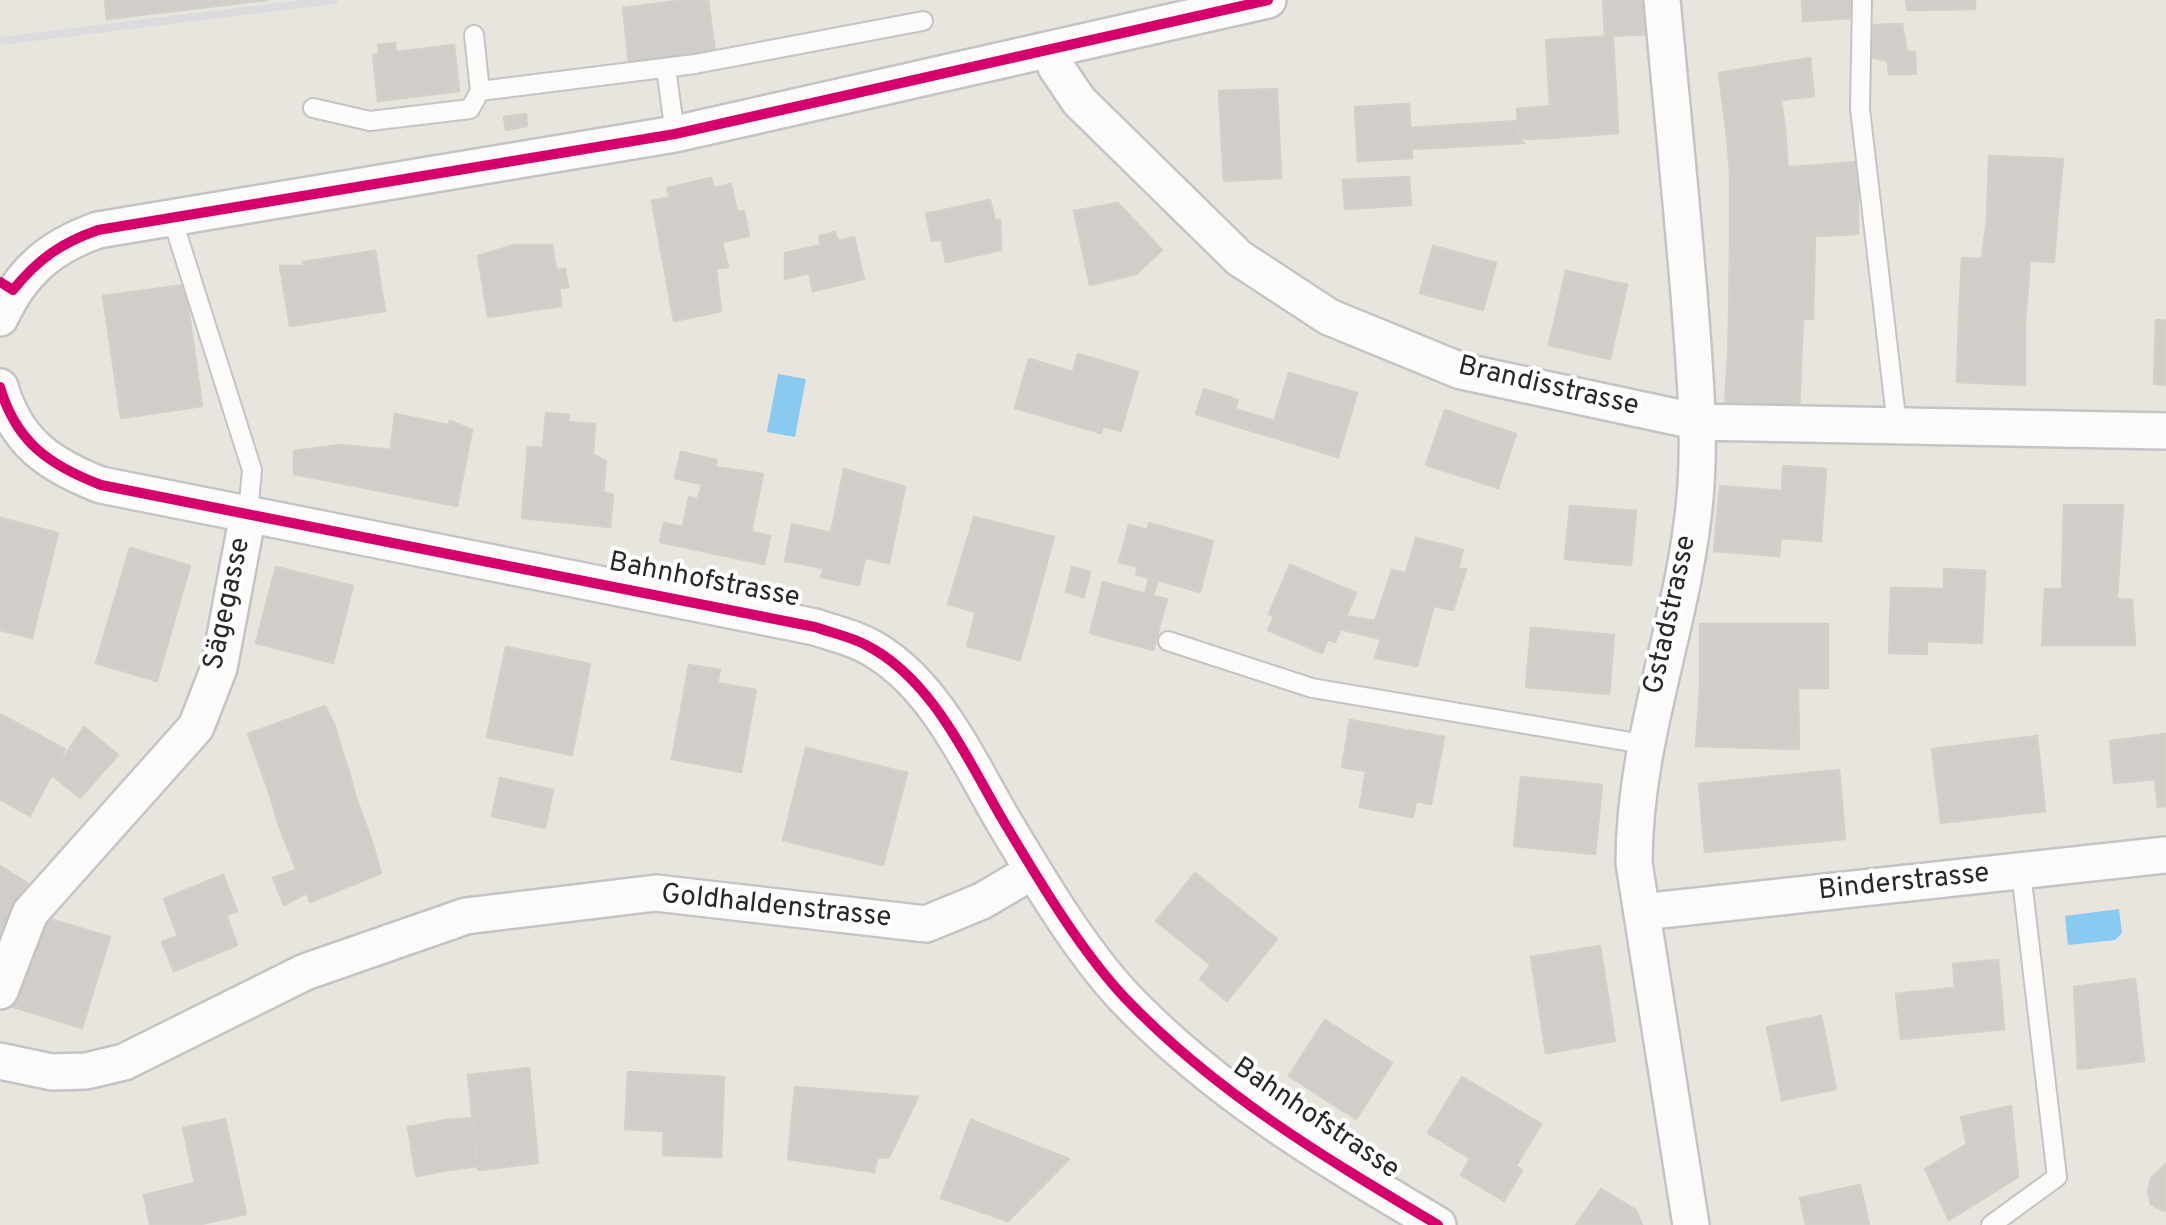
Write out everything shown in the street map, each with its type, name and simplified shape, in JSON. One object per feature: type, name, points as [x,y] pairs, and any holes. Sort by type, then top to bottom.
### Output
[{"type":"street","points":[[4,297],[35,263],[65,242],[98,230],[675,134],[1268,0]]},
{"type":"street","name":"Gstadstrasse","points":[[1662,0],[1699,422],[1695,500],[1684,574],[1643,744],[1634,814],[1634,863],[1691,1225]]},
{"type":"street","name":"Brandisstrasse","points":[[1051,50],[1056,67],[1079,101],[1239,258],[1329,317],[1461,370],[1699,422],[2166,431]]},
{"type":"street","name":"Bahnhofstrasse","points":[[0,387],[9,417],[27,443],[60,469],[101,486],[816,627],[867,645],[910,680],[944,720],[1033,872],[1122,994],[1186,1058],[1283,1132],[1438,1225]]},
{"type":"street","name":"Sägegasse","points":[[0,990],[30,913],[196,727],[220,668],[248,514]]},
{"type":"street","name":"Binderstrasse","points":[[1642,912],[2166,854]]},
{"type":"street","name":"Goldhaldenstrasse","points":[[0,1061],[52,1072],[86,1071],[124,1062],[304,972],[466,916],[656,893],[926,924],[982,902],[1033,872]]},
{"type":"lane","points":[[1862,0],[1860,109],[1898,426]]},
{"type":"lane","points":[[480,92],[666,68],[923,21]]},
{"type":"lane","points":[[312,108],[370,121],[470,109],[480,92],[474,35]]},
{"type":"lane","points":[[666,68],[675,134]]},
{"type":"lane","name":"Sägegasse","points":[[172,218],[252,470],[248,514]]},
{"type":"lane","points":[[1168,641],[1312,688],[1643,744]]},
{"type":"lane","points":[[1991,1225],[2058,1177],[2022,872]]},
{"type":"water","points":[[778,374],[806,379],[795,437],[767,432]]},
{"type":"water","points":[[2119,909],[2122,933],[2115,940],[2068,945],[2065,916]]},
{"type":"building","points":[[105,0],[266,0],[107,19]]},
{"type":"building","points":[[708,0],[715,53],[629,64],[623,8]]},
{"type":"building","points":[[1603,0],[1652,0],[1654,34],[1605,36]]},
{"type":"building","points":[[1802,0],[1852,0],[1853,18],[1803,21]]},
{"type":"building","points":[[1906,0],[1975,0],[1975,9],[1907,10]]},
{"type":"building","points":[[1902,24],[1907,52],[1915,52],[1916,74],[1889,74],[1888,61],[1870,57],[1869,30],[1874,25]]},
{"type":"building","points":[[1613,36],[1618,133],[1552,138],[1546,40]]},
{"type":"building","points":[[395,43],[396,52],[454,45],[459,91],[378,101],[373,55],[379,54],[378,45]]},
{"type":"building","points":[[1810,58],[1814,96],[1781,100],[1785,130],[1727,137],[1719,73]]},
{"type":"building","points":[[1277,89],[1281,178],[1224,181],[1219,91]]},
{"type":"building","points":[[1409,104],[1412,158],[1358,161],[1355,107]]},
{"type":"building","points":[[1550,106],[1552,138],[1519,139],[1517,109]]},
{"type":"building","points":[[526,114],[527,126],[506,130],[504,117]]},
{"type":"building","points":[[1518,121],[1519,139],[1524,143],[1412,149],[1410,128]]},
{"type":"building","points":[[1785,130],[1788,168],[1730,172],[1727,137]]},
{"type":"building","points":[[1989,156],[2063,159],[2057,220],[1987,219]]},
{"type":"building","points":[[1858,162],[1858,234],[1730,240],[1730,172]]},
{"type":"building","points":[[1409,177],[1411,205],[1345,209],[1343,180]]},
{"type":"building","points":[[711,178],[714,188],[731,184],[737,212],[744,211],[749,236],[722,242],[728,267],[716,269],[721,311],[674,321],[652,201],[670,197],[667,188]]},
{"type":"building","points":[[990,200],[995,221],[1000,220],[1001,250],[946,262],[941,239],[932,241],[926,214]]},
{"type":"building","points":[[1118,203],[1162,250],[1136,274],[1090,285],[1074,211]]},
{"type":"building","points":[[1987,219],[2057,220],[2054,262],[1982,258]]},
{"type":"building","points":[[835,232],[838,241],[854,237],[864,279],[813,291],[809,273],[785,279],[785,253],[821,245],[819,236]]},
{"type":"building","points":[[1815,237],[1813,319],[1729,317],[1730,240]]},
{"type":"building","points":[[515,245],[552,245],[556,270],[565,269],[568,287],[559,288],[561,306],[488,317],[478,256]]},
{"type":"building","points":[[1433,246],[1496,263],[1483,310],[1420,293]]},
{"type":"building","points":[[375,251],[385,311],[290,326],[280,266],[304,266],[303,262]]},
{"type":"building","points":[[1962,258],[2030,261],[2025,321],[1959,319]]},
{"type":"building","points":[[1566,271],[1627,285],[1610,359],[1549,345]]},
{"type":"building","points":[[185,285],[202,406],[121,418],[103,296]]},
{"type":"building","points":[[1729,317],[1803,319],[1801,361],[1728,359]]},
{"type":"building","points":[[1959,319],[2025,321],[2025,385],[1957,382]]},
{"type":"building","points":[[2156,320],[2166,321],[2166,385],[2154,384]]},
{"type":"building","points":[[1078,354],[1138,372],[1121,431],[1103,426],[1101,433],[1015,408],[1029,359],[1073,372]]},
{"type":"building","points":[[1728,359],[1801,361],[1800,390],[1726,387]]},
{"type":"building","points":[[1289,373],[1357,393],[1338,457],[1196,414],[1204,389],[1238,400],[1235,409],[1274,421]]},
{"type":"building","points":[[1726,387],[1800,390],[1799,409],[1725,406]]},
{"type":"building","points":[[1445,410],[1479,422],[1461,476],[1426,465]]},
{"type":"building","points":[[546,413],[569,415],[568,422],[595,424],[593,455],[606,461],[603,492],[613,495],[610,527],[522,518],[528,447],[543,448]]},
{"type":"building","points":[[395,414],[448,425],[450,421],[472,430],[457,506],[294,474],[294,451],[342,445],[391,450]]},
{"type":"building","points":[[1479,422],[1516,434],[1498,488],[1461,476]]},
{"type":"building","points":[[681,452],[717,460],[715,467],[763,474],[751,532],[770,536],[764,564],[660,542],[664,523],[683,527],[689,497],[698,499],[702,484],[675,478]]},
{"type":"building","points":[[1783,466],[1826,469],[1821,541],[1781,538],[1779,556],[1714,551],[1720,486],[1782,491]]},
{"type":"building","points":[[844,469],[905,487],[889,563],[865,558],[859,585],[821,577],[824,568],[785,561],[792,524],[831,533]]},
{"type":"building","points":[[2064,505],[2123,505],[2117,599],[2132,600],[2135,645],[2042,645],[2045,589],[2062,589]]},
{"type":"building","points":[[1570,506],[1636,511],[1631,565],[1565,559]]},
{"type":"building","points":[[974,517],[1054,537],[1020,660],[967,646],[976,612],[948,604]]},
{"type":"building","points":[[0,518],[58,533],[32,638],[0,630]]},
{"type":"building","points":[[1149,523],[1213,541],[1200,592],[1158,580],[1153,596],[1167,599],[1153,650],[1090,633],[1103,582],[1145,594],[1149,578],[1136,574],[1138,567],[1119,562],[1129,525],[1147,530]]},
{"type":"building","points":[[1416,538],[1463,550],[1458,569],[1466,569],[1453,610],[1434,606],[1417,666],[1375,658],[1381,639],[1340,629],[1346,616],[1375,621],[1392,570],[1406,573]]},
{"type":"building","points":[[130,548],[190,566],[157,681],[96,663]]},
{"type":"building","points":[[1290,565],[1356,593],[1335,642],[1328,639],[1322,653],[1268,630],[1274,617],[1269,614]]},
{"type":"building","points":[[276,567],[353,586],[333,663],[256,643]]},
{"type":"building","points":[[1072,567],[1090,572],[1084,597],[1066,592]]},
{"type":"building","points":[[1944,569],[1985,571],[1982,643],[1927,641],[1927,654],[1889,653],[1891,588],[1944,589]]},
{"type":"building","points":[[1700,624],[1828,624],[1828,688],[1700,688]]},
{"type":"building","points":[[1531,628],[1614,635],[1609,694],[1526,687]]},
{"type":"building","points":[[506,647],[590,664],[572,755],[487,737]]},
{"type":"building","points":[[689,665],[720,670],[717,683],[756,690],[741,772],[672,759]]},
{"type":"building","points":[[1700,688],[1798,689],[1799,749],[1696,746]]},
{"type":"building","points":[[325,706],[335,726],[256,756],[248,734]]},
{"type":"building","points":[[0,714],[65,749],[30,816],[0,799]]},
{"type":"building","points":[[1350,720],[1444,737],[1431,804],[1416,801],[1413,817],[1360,807],[1366,771],[1342,767]]},
{"type":"building","points":[[335,726],[341,748],[263,775],[256,756]]},
{"type":"building","points":[[84,727],[118,755],[80,798],[52,775]]},
{"type":"building","points":[[2166,734],[2166,806],[2158,807],[2155,779],[2114,783],[2110,741]]},
{"type":"building","points":[[2037,736],[2045,811],[1941,823],[1932,749]]},
{"type":"building","points":[[341,748],[349,772],[271,798],[263,775]]},
{"type":"building","points":[[806,748],[907,773],[883,865],[783,840]]},
{"type":"building","points":[[1839,770],[1845,839],[1705,852],[1699,784]]},
{"type":"building","points":[[349,772],[355,795],[278,823],[271,798]]},
{"type":"building","points":[[1521,777],[1602,785],[1595,854],[1514,846]]},
{"type":"building","points":[[500,778],[553,790],[545,828],[492,816]]},
{"type":"building","points":[[355,795],[372,842],[297,871],[278,823]]},
{"type":"building","points":[[372,842],[381,873],[310,902],[307,893],[284,905],[273,878]]},
{"type":"building","points":[[0,866],[32,886],[0,935]]},
{"type":"building","points":[[1195,873],[1277,939],[1227,1001],[1200,979],[1211,965],[1156,921]]},
{"type":"building","points":[[223,875],[237,911],[226,915],[237,945],[174,971],[162,942],[178,936],[164,899]]},
{"type":"building","points":[[39,916],[110,937],[82,1028],[11,1006]]},
{"type":"building","points":[[1600,946],[1615,1041],[1546,1053],[1531,957]]},
{"type":"building","points":[[1998,960],[2004,1029],[1901,1039],[1896,994],[1955,988],[1953,964]]},
{"type":"building","points":[[2135,979],[2144,1061],[2078,1069],[2074,987]]},
{"type":"building","points":[[1821,1016],[1836,1089],[1782,1100],[1767,1027]]},
{"type":"building","points":[[1325,1020],[1392,1063],[1356,1119],[1289,1076]]},
{"type":"building","points":[[529,1068],[538,1163],[478,1170],[468,1075]]},
{"type":"building","points":[[628,1072],[724,1077],[721,1157],[663,1155],[664,1131],[625,1129]]},
{"type":"building","points":[[1462,1077],[1541,1124],[1516,1166],[1522,1170],[1504,1201],[1461,1175],[1470,1158],[1428,1133]]},
{"type":"building","points":[[795,1087],[918,1097],[889,1157],[877,1158],[874,1172],[788,1159]]},
{"type":"building","points":[[2011,1106],[2018,1177],[1949,1220],[1925,1169],[1967,1144],[1961,1117]]},
{"type":"building","points":[[473,1118],[478,1166],[455,1169],[446,1120]]},
{"type":"building","points":[[225,1119],[246,1214],[197,1225],[150,1225],[144,1195],[195,1183],[183,1128]]},
{"type":"building","points":[[446,1120],[455,1169],[416,1176],[408,1127]]},
{"type":"building","points":[[971,1120],[1069,1159],[1008,1221],[941,1198]]},
{"type":"building","points":[[2166,1164],[2163,1211],[2151,1204],[2148,1192],[2151,1179]]},
{"type":"building","points":[[1860,1185],[1869,1225],[1806,1225],[1800,1198]]},
{"type":"building","points":[[1601,1189],[1636,1210],[1642,1225],[1576,1225]]},
{"type":"railway","points":[[0,41],[334,0]]},
{"type":"cycle path","points":[[0,282],[13,290],[51,253],[98,230],[675,134],[1268,0]]},
{"type":"cycle path","points":[[0,387],[15,423],[37,449],[50,460],[101,485],[815,627],[866,645],[911,678],[947,723],[1060,913],[1125,998],[1234,1094],[1313,1149],[1438,1225]]}]
